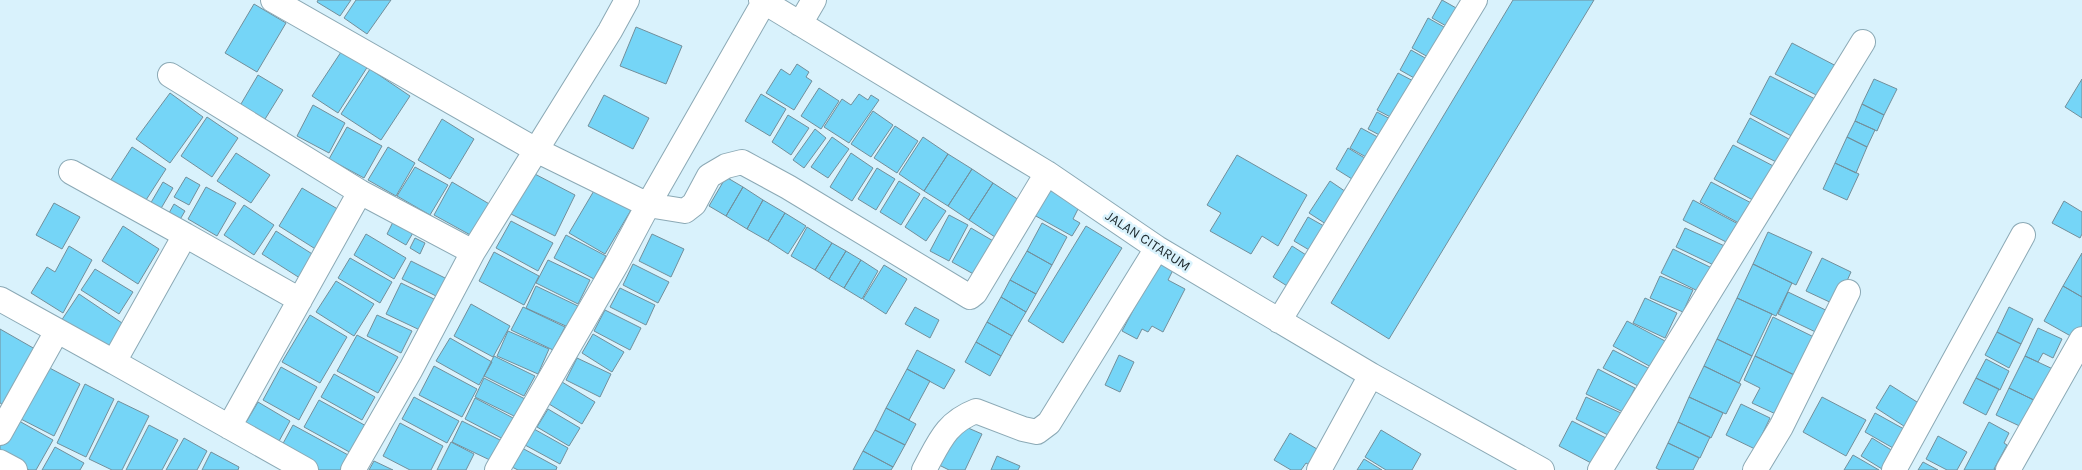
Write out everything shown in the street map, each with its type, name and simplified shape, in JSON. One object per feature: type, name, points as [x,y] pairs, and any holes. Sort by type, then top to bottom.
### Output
[{"type":"street","points":[[273,0],[536,150],[648,205],[684,211],[694,204],[709,176],[726,166],[742,162],[788,187],[970,297],[1047,173]]},
{"type":"street","points":[[353,470],[411,369],[473,252],[610,31],[627,0]]},
{"type":"street","points":[[800,24],[814,0]]},
{"type":"street","points":[[1279,321],[1475,0]]},
{"type":"street","points":[[497,470],[611,273],[762,1]]},
{"type":"street","name":"JALAN CITARUM","points":[[762,1],[1047,173],[1157,248],[1371,375],[1542,470]]},
{"type":"street","points":[[1600,470],[1863,42]]},
{"type":"street","points":[[170,75],[360,192],[473,252]]},
{"type":"street","points":[[71,172],[300,300]]},
{"type":"street","points":[[229,427],[360,192]]},
{"type":"street","points":[[114,362],[185,235]]},
{"type":"street","points":[[1894,470],[2023,235]]},
{"type":"street","points":[[924,470],[948,428],[970,414],[976,412],[1023,429],[1037,432],[1049,423],[1157,248]]},
{"type":"street","points":[[1755,470],[1781,427],[1848,292]]},
{"type":"street","points":[[0,299],[306,470]]},
{"type":"street","points":[[0,433],[57,331]]},
{"type":"street","points":[[2008,470],[2082,339]]},
{"type":"street","points":[[1319,470],[1371,375]]},
{"type":"street","points":[[0,462],[15,470]]},
{"type":"building","points":[[318,0],[351,0],[340,16],[317,2]]},
{"type":"building","points":[[356,0],[391,0],[367,34],[344,18]]},
{"type":"building","points":[[1442,0],[1465,13],[1455,31],[1432,18]]},
{"type":"building","points":[[1513,0],[1594,0],[1389,339],[1331,303]]},
{"type":"building","points":[[254,4],[286,23],[257,72],[225,53]]},
{"type":"building","points":[[1428,18],[1453,32],[1437,62],[1412,48]]},
{"type":"building","points":[[636,27],[682,46],[666,84],[620,66]]},
{"type":"building","points":[[1792,43],[1842,69],[1826,100],[1775,74]]},
{"type":"building","points":[[343,49],[368,66],[338,113],[312,96]]},
{"type":"building","points":[[1411,50],[1434,63],[1423,83],[1400,70]]},
{"type":"building","points":[[797,64],[809,72],[806,77],[812,81],[794,110],[766,93],[781,69],[790,75]]},
{"type":"building","points":[[370,69],[410,96],[381,140],[341,114]]},
{"type":"building","points":[[1398,73],[1421,85],[1400,122],[1377,110]]},
{"type":"building","points":[[258,75],[283,90],[262,124],[238,109]]},
{"type":"building","points":[[1770,76],[1821,102],[1801,141],[1750,114]]},
{"type":"building","points":[[1874,79],[1897,89],[1884,115],[1862,104]]},
{"type":"building","points":[[2082,79],[2082,118],[2065,107]]},
{"type":"building","points":[[819,88],[839,101],[821,129],[801,116]]},
{"type":"building","points":[[170,93],[203,117],[170,163],[136,139]]},
{"type":"building","points":[[761,94],[786,109],[770,136],[745,121]]},
{"type":"building","points":[[859,94],[868,100],[871,95],[879,100],[849,143],[824,127],[842,99],[851,105]]},
{"type":"building","points":[[604,95],[649,118],[633,149],[588,126]]},
{"type":"building","points":[[1862,104],[1884,115],[1877,131],[1855,121]]},
{"type":"building","points":[[313,105],[345,123],[329,153],[297,136]]},
{"type":"building","points":[[873,111],[893,125],[871,157],[851,144]]},
{"type":"building","points":[[1377,112],[1398,123],[1389,140],[1368,129]]},
{"type":"building","points":[[788,115],[809,128],[791,155],[772,142]]},
{"type":"building","points":[[207,117],[238,138],[212,177],[181,156]]},
{"type":"building","points":[[1750,118],[1798,144],[1786,167],[1737,142]]},
{"type":"building","points":[[442,119],[474,139],[450,179],[418,160]]},
{"type":"building","points":[[1855,121],[1875,130],[1867,147],[1847,137]]},
{"type":"building","points":[[895,126],[918,141],[897,173],[874,158]]},
{"type":"building","points":[[347,127],[382,146],[364,178],[329,159]]},
{"type":"building","points":[[1361,128],[1385,141],[1373,161],[1350,148]]},
{"type":"building","points":[[815,129],[826,138],[804,168],[793,160]]},
{"type":"building","points":[[832,137],[849,149],[828,178],[811,167]]},
{"type":"building","points":[[923,137],[948,154],[924,191],[899,174]]},
{"type":"building","points":[[1847,137],[1867,147],[1856,173],[1835,163]]},
{"type":"building","points":[[1733,145],[1781,170],[1762,205],[1714,179]]},
{"type":"building","points":[[132,147],[166,169],[137,214],[103,192]]},
{"type":"building","points":[[388,147],[415,163],[396,196],[368,180]]},
{"type":"building","points":[[1348,148],[1373,163],[1360,184],[1336,169]]},
{"type":"building","points":[[236,153],[270,175],[251,203],[217,181]]},
{"type":"building","points":[[851,153],[873,168],[852,201],[830,187]]},
{"type":"building","points":[[948,154],[972,169],[948,206],[924,191]]},
{"type":"building","points":[[1237,155],[1307,195],[1278,246],[1262,236],[1251,254],[1210,231],[1221,213],[1207,205]]},
{"type":"building","points":[[1835,163],[1859,174],[1847,200],[1823,189]]},
{"type":"building","points":[[415,167],[448,185],[430,215],[397,196]]},
{"type":"building","points":[[877,168],[895,179],[876,210],[858,199]]},
{"type":"building","points":[[972,169],[993,183],[969,220],[948,206]]},
{"type":"building","points":[[531,172],[575,195],[555,236],[511,214]]},
{"type":"building","points":[[186,177],[200,185],[189,205],[174,197]]},
{"type":"building","points":[[726,177],[743,187],[726,216],[709,206]]},
{"type":"building","points":[[899,181],[920,194],[901,225],[880,212]]},
{"type":"building","points":[[1330,181],[1352,196],[1332,228],[1309,213]]},
{"type":"building","points":[[163,182],[173,188],[156,217],[146,211]]},
{"type":"building","points":[[452,182],[491,205],[474,237],[434,215]]},
{"type":"building","points":[[1711,182],[1759,207],[1748,228],[1700,202]]},
{"type":"building","points":[[993,183],[1019,200],[995,237],[969,220]]},
{"type":"building","points":[[206,187],[236,203],[217,236],[188,219]]},
{"type":"building","points":[[743,187],[763,200],[747,229],[726,216]]},
{"type":"building","points":[[302,188],[341,211],[317,250],[279,226]]},
{"type":"building","points":[[595,189],[631,210],[605,254],[569,233]]},
{"type":"building","points":[[1048,189],[1079,207],[1073,219],[1080,223],[1072,236],[1034,215]]},
{"type":"building","points":[[924,197],[946,211],[926,241],[905,227]]},
{"type":"building","points":[[763,200],[785,213],[768,241],[747,229]]},
{"type":"building","points":[[1693,200],[1742,226],[1732,245],[1683,220]]},
{"type":"building","points":[[2064,201],[2082,212],[2082,234],[2080,238],[2052,223]]},
{"type":"building","points":[[54,203],[80,217],[62,249],[36,235]]},
{"type":"building","points":[[174,204],[185,211],[175,228],[164,222]]},
{"type":"building","points":[[244,205],[274,225],[254,255],[224,235]]},
{"type":"building","points":[[785,213],[806,226],[788,254],[768,241]]},
{"type":"building","points":[[949,215],[968,225],[949,261],[930,251]]},
{"type":"building","points":[[1308,217],[1331,230],[1316,254],[1294,241]]},
{"type":"building","points":[[394,220],[414,231],[406,245],[387,234]]},
{"type":"building","points":[[511,221],[553,243],[538,271],[496,248]]},
{"type":"building","points":[[1042,223],[1067,237],[1052,265],[1027,251]]},
{"type":"building","points":[[123,226],[159,249],[138,284],[102,261]]},
{"type":"building","points":[[1086,226],[1122,248],[1063,343],[1028,321]]},
{"type":"building","points":[[807,227],[832,243],[815,270],[791,256]]},
{"type":"building","points":[[971,228],[995,242],[977,276],[952,262]]},
{"type":"building","points":[[1685,228],[1729,248],[1720,268],[1676,247]]},
{"type":"building","points":[[276,231],[317,257],[303,280],[262,254]]},
{"type":"building","points":[[1768,232],[1812,252],[1796,285],[1753,264]]},
{"type":"building","points":[[366,234],[406,258],[394,279],[354,255]]},
{"type":"building","points":[[652,234],[684,249],[671,277],[639,261]]},
{"type":"building","points":[[566,235],[606,256],[594,279],[554,258]]},
{"type":"building","points":[[415,238],[425,243],[420,254],[410,248]]},
{"type":"building","points":[[832,243],[846,251],[829,279],[815,270]]},
{"type":"building","points":[[69,246],[92,260],[63,313],[31,293],[47,267],[55,272]]},
{"type":"building","points":[[1292,246],[1314,260],[1295,291],[1273,277]]},
{"type":"building","points":[[1673,249],[1718,271],[1706,295],[1661,273]]},
{"type":"building","points":[[846,251],[861,260],[844,288],[829,279]]},
{"type":"building","points":[[1027,251],[1052,265],[1036,294],[1010,280]]},
{"type":"building","points":[[494,252],[539,276],[524,305],[479,281]]},
{"type":"building","points":[[2082,253],[2082,297],[2063,286]]},
{"type":"building","points":[[350,258],[392,282],[380,303],[338,278]]},
{"type":"building","points":[[1822,258],[1851,272],[1836,305],[1806,291]]},
{"type":"building","points":[[548,260],[590,280],[578,304],[536,283]]},
{"type":"building","points":[[861,260],[878,271],[862,299],[844,288]]},
{"type":"building","points":[[1160,260],[1174,268],[1168,280],[1185,289],[1163,332],[1152,326],[1148,332],[1142,329],[1137,339],[1122,331]]},
{"type":"building","points":[[411,261],[447,279],[438,297],[402,279]]},
{"type":"building","points":[[633,264],[669,282],[658,303],[623,285]]},
{"type":"building","points":[[1753,264],[1792,283],[1776,316],[1737,298]]},
{"type":"building","points":[[884,265],[907,279],[886,314],[863,299]]},
{"type":"building","points":[[95,269],[133,292],[119,314],[81,290]]},
{"type":"building","points":[[1660,276],[1693,290],[1683,312],[1650,298]]},
{"type":"building","points":[[1010,280],[1036,294],[1026,312],[1001,297]]},
{"type":"building","points":[[336,281],[374,304],[354,336],[316,312]]},
{"type":"building","points":[[401,283],[436,300],[422,331],[386,314]]},
{"type":"building","points":[[536,286],[578,306],[568,327],[526,308]]},
{"type":"building","points":[[2063,286],[2082,297],[2082,328],[2076,339],[2044,321]]},
{"type":"building","points":[[620,288],[655,305],[646,325],[610,307]]},
{"type":"building","points":[[1788,292],[1836,315],[1826,337],[1778,314]]},
{"type":"building","points":[[79,294],[125,325],[100,363],[53,333]]},
{"type":"building","points":[[1001,297],[1026,312],[1012,336],[987,322]]},
{"type":"building","points":[[1645,298],[1677,313],[1665,338],[1633,323]]},
{"type":"building","points":[[1737,298],[1772,314],[1752,356],[1717,339]]},
{"type":"building","points":[[471,304],[510,326],[493,357],[454,336]]},
{"type":"building","points":[[523,307],[565,327],[553,350],[511,330]]},
{"type":"building","points":[[915,307],[939,320],[930,338],[905,324]]},
{"type":"building","points":[[2009,307],[2033,319],[2021,344],[1997,332]]},
{"type":"building","points":[[605,310],[641,328],[630,350],[594,331]]},
{"type":"building","points":[[310,315],[347,337],[320,383],[282,362]]},
{"type":"building","points":[[377,315],[412,331],[401,353],[367,336]]},
{"type":"building","points":[[1773,317],[1820,340],[1801,378],[1755,356]]},
{"type":"building","points":[[1627,321],[1665,341],[1651,367],[1613,346]]},
{"type":"building","points":[[987,322],[1012,336],[1001,356],[976,342]]},
{"type":"building","points":[[2038,328],[2062,339],[2053,358],[2043,353],[2038,362],[2025,356]]},
{"type":"building","points":[[0,329],[42,353],[11,409],[0,403]]},
{"type":"building","points":[[508,331],[549,349],[538,374],[497,356]]},
{"type":"building","points":[[1997,332],[2021,344],[2009,368],[1985,355]]},
{"type":"building","points":[[593,334],[624,352],[612,372],[582,353]]},
{"type":"building","points":[[357,335],[398,357],[378,393],[337,371]]},
{"type":"building","points":[[450,338],[492,362],[479,385],[436,361]]},
{"type":"building","points":[[1717,339],[1752,356],[1739,383],[1704,366]]},
{"type":"building","points":[[976,342],[1001,356],[990,376],[965,362]]},
{"type":"building","points":[[917,350],[955,370],[944,389],[907,369]]},
{"type":"building","points":[[1613,350],[1650,369],[1640,387],[1603,368]]},
{"type":"building","points":[[1119,355],[1134,362],[1120,392],[1105,385]]},
{"type":"building","points":[[494,356],[535,376],[524,396],[484,376]]},
{"type":"building","points":[[1755,356],[1798,377],[1780,416],[1752,403],[1760,388],[1744,380]]},
{"type":"building","points":[[2025,356],[2055,370],[2040,403],[2009,388]]},
{"type":"building","points":[[577,358],[611,374],[600,397],[566,380]]},
{"type":"building","points":[[1986,359],[2009,371],[2000,390],[1976,378]]},
{"type":"building","points":[[42,364],[80,384],[54,436],[15,416]]},
{"type":"building","points":[[434,366],[477,389],[462,417],[419,395]]},
{"type":"building","points":[[1704,366],[1741,384],[1726,414],[1689,397]]},
{"type":"building","points":[[281,367],[317,387],[299,420],[263,400]]},
{"type":"building","points":[[907,369],[930,381],[909,420],[886,408]]},
{"type":"building","points":[[1598,369],[1635,388],[1623,412],[1586,394]]},
{"type":"building","points":[[334,374],[375,397],[362,420],[321,397]]},
{"type":"building","points":[[484,378],[525,399],[516,417],[475,397]]},
{"type":"building","points":[[1976,378],[1999,389],[1986,415],[1963,403]]},
{"type":"building","points":[[562,382],[595,402],[582,424],[549,404]]},
{"type":"building","points":[[85,384],[114,399],[86,457],[57,443]]},
{"type":"building","points":[[1890,385],[1925,407],[1910,430],[1876,408]]},
{"type":"building","points":[[2009,388],[2040,403],[2026,429],[1996,415]]},
{"type":"building","points":[[414,397],[459,421],[447,443],[402,419]]},
{"type":"building","points":[[1586,397],[1621,413],[1610,436],[1576,419]]},
{"type":"building","points":[[1689,397],[1723,413],[1711,438],[1678,422]]},
{"type":"building","points":[[1822,397],[1866,420],[1846,456],[1803,432]]},
{"type":"building","points":[[475,398],[515,419],[505,440],[465,419]]},
{"type":"building","points":[[319,400],[368,427],[353,454],[304,427]]},
{"type":"building","points":[[118,401],[149,416],[122,470],[112,470],[89,459]]},
{"type":"building","points":[[258,402],[290,421],[278,443],[245,424]]},
{"type":"building","points":[[1741,404],[1770,418],[1755,449],[1726,435]]},
{"type":"building","points":[[886,408],[916,424],[905,445],[875,430]]},
{"type":"building","points":[[548,409],[580,428],[569,446],[537,427]]},
{"type":"building","points":[[1875,413],[1904,429],[1893,448],[1865,432]]},
{"type":"building","points":[[12,417],[53,440],[36,470],[29,470],[0,453],[0,439]]},
{"type":"building","points":[[462,421],[502,441],[492,461],[452,442]]},
{"type":"building","points":[[1572,421],[1606,438],[1593,464],[1559,446]]},
{"type":"building","points":[[1678,422],[1710,437],[1700,458],[1668,443]]},
{"type":"building","points":[[1989,422],[2009,433],[2004,443],[2007,445],[1994,469],[1997,470],[1964,470]]},
{"type":"building","points":[[400,423],[443,446],[431,470],[410,470],[383,456]]},
{"type":"building","points":[[959,424],[982,434],[965,470],[949,470],[939,465]]},
{"type":"building","points":[[149,425],[178,440],[162,470],[126,470]]},
{"type":"building","points":[[293,425],[350,456],[343,470],[318,470],[280,449]]},
{"type":"building","points":[[534,429],[568,448],[560,464],[525,445]]},
{"type":"building","points":[[875,430],[905,445],[893,467],[863,451]]},
{"type":"building","points":[[1381,430],[1421,454],[1412,470],[1386,470],[1365,457]]},
{"type":"building","points":[[1290,433],[1322,452],[1313,467],[1306,463],[1301,470],[1291,470],[1274,460]]},
{"type":"building","points":[[1938,436],[1967,452],[1957,470],[1947,470],[1926,459]]},
{"type":"building","points":[[184,438],[207,451],[197,470],[166,470]]},
{"type":"building","points":[[1872,438],[1893,451],[1882,469],[1861,456]]},
{"type":"building","points":[[451,442],[474,454],[466,470],[437,470]]},
{"type":"building","points":[[1668,443],[1699,458],[1693,470],[1660,470],[1656,468]]},
{"type":"building","points":[[55,447],[84,463],[80,470],[42,470]]},
{"type":"building","points":[[522,448],[557,467],[556,470],[518,470],[512,467]]},
{"type":"building","points":[[863,451],[893,467],[891,470],[853,470]]},
{"type":"building","points":[[211,452],[239,467],[238,470],[202,470]]},
{"type":"building","points":[[1853,455],[1879,470],[1844,470]]},
{"type":"building","points":[[997,456],[1020,466],[1018,470],[991,470]]},
{"type":"building","points":[[1364,459],[1382,470],[1357,470]]},
{"type":"building","points":[[374,461],[393,470],[369,470]]},
{"type":"building","points":[[1923,462],[1938,470],[1918,470]]}]
